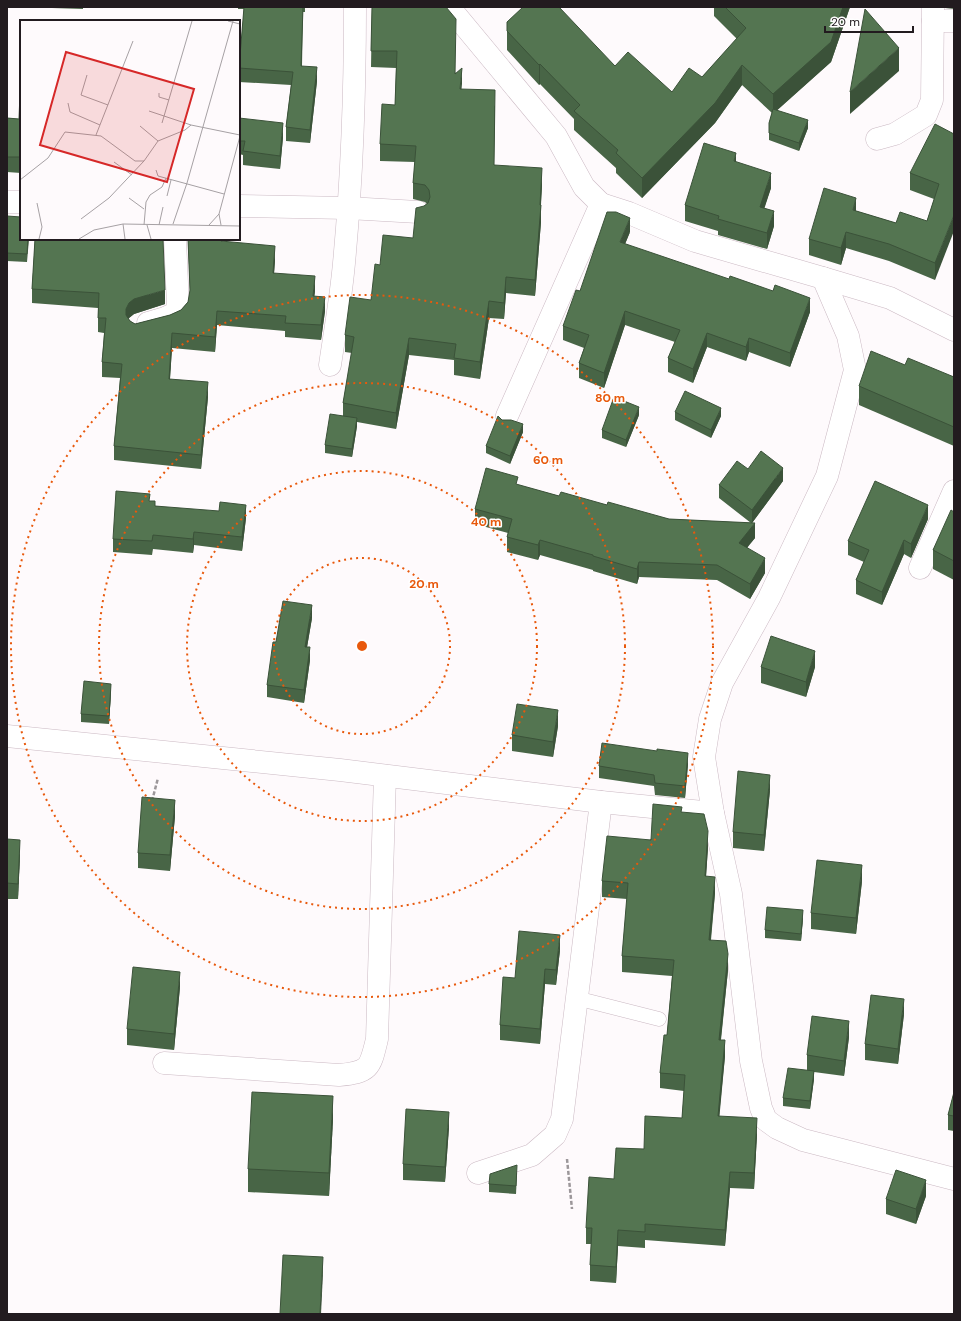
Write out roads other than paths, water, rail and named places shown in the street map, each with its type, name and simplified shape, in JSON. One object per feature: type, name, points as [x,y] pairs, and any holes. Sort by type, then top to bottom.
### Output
[{"type":"street","points":[[330,365],[344,263],[348,208],[355,62],[354,7]]},
{"type":"street","points":[[449,7],[556,136],[584,187],[601,204],[629,213],[695,240],[890,298],[954,330]]},
{"type":"street","points":[[877,139],[895,134],[926,115],[932,100],[933,14],[954,21]]},
{"type":"street","points":[[7,202],[20,202]]},
{"type":"street","points":[[507,416],[601,204]]},
{"type":"street","points":[[240,206],[348,208],[418,212]]},
{"type":"street","points":[[138,326],[176,313],[178,305],[175,240]]},
{"type":"street","points":[[823,278],[848,336],[854,370],[827,476],[769,598],[722,683],[710,719],[704,757],[713,813],[731,894],[751,1061],[761,1108],[766,1120],[777,1128],[803,1140],[954,1179]]},
{"type":"street","points":[[920,568],[954,491]]},
{"type":"street","points":[[7,736],[340,770],[601,802],[713,813]]},
{"type":"street","points":[[164,1063],[339,1075],[360,1073],[372,1062],[377,1039],[385,776]]},
{"type":"street","points":[[478,1172],[532,1155],[555,1135],[562,1119],[601,802]]},
{"type":"lane","points":[[576,998],[659,1019]]}]
